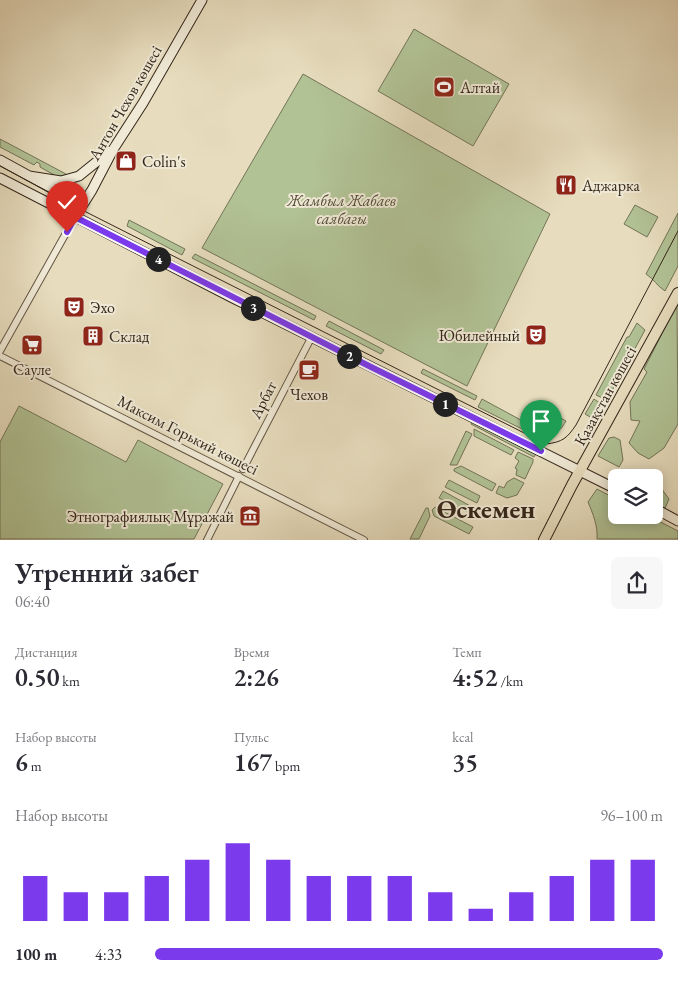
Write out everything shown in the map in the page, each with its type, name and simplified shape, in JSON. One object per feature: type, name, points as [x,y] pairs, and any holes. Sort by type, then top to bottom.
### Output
[{"type":"main road","name":"Антон Чехов көшесі","points":[[75,217],[202,0]]},
{"type":"main road","points":[[29,176],[61,181],[79,176],[114,148]]},
{"type":"main road","points":[[0,160],[82,205]]},
{"type":"main road","points":[[0,178],[371,367],[608,485]]},
{"type":"main road","name":"Қазақстан көшесі","points":[[544,540],[678,293]]},
{"type":"main road","points":[[663,513],[678,521]]},
{"type":"street","name":"Антон Чехов көшесі","points":[[0,351],[75,217]]},
{"type":"street","name":"Арбат","points":[[207,540],[308,342]]},
{"type":"street","name":"Максим Горький көшесі","points":[[0,356],[241,473],[364,540]]},
{"type":"green space","name":"Алтай","points":[[414,29],[509,84],[473,146],[378,91]]},
{"type":"green space","name":"Жамбыл Жабаев саябағы","points":[[303,74],[550,214],[467,386],[202,248]]},
{"type":"green space","points":[[0,139],[66,174],[63,180],[40,167],[40,164],[37,162],[34,165],[0,147]]},
{"type":"green space","points":[[635,205],[658,217],[647,237],[624,224]]},
{"type":"green space","points":[[678,213],[678,266],[665,291],[646,274]]},
{"type":"green space","points":[[129,220],[185,249],[182,255],[127,226]]},
{"type":"green space","points":[[195,254],[316,316],[314,320],[192,258]]},
{"type":"green space","points":[[677,304],[678,424],[664,448],[649,459],[638,453],[629,443],[640,421],[631,420],[630,402],[647,372],[644,369]]},
{"type":"green space","points":[[329,321],[384,350],[381,354],[326,326]]},
{"type":"green space","points":[[637,323],[645,330],[607,400],[596,395],[627,337],[629,337]]},
{"type":"green space","points":[[423,369],[477,396],[475,400],[421,373]]},
{"type":"green space","points":[[482,399],[530,425],[536,432],[534,435],[478,407]]},
{"type":"green space","points":[[594,399],[604,406],[597,421],[585,414]]},
{"type":"green space","points":[[19,406],[126,462],[138,440],[223,484],[194,539],[0,539],[0,442]]},
{"type":"green space","points":[[552,413],[566,421],[562,428],[551,435],[534,427],[545,421]]},
{"type":"green space","points":[[473,420],[537,452],[534,457],[471,424]]},
{"type":"green space","points":[[474,429],[514,450],[511,455],[474,436]]},
{"type":"green space","points":[[466,431],[472,434],[457,465],[450,465]]},
{"type":"green space","points":[[614,437],[620,440],[623,460],[619,467],[598,456],[609,438]]},
{"type":"green space","points":[[518,452],[533,459],[525,479],[516,475],[517,469],[515,468],[519,461],[515,458]]},
{"type":"green space","points":[[461,466],[496,484],[492,491],[454,471],[454,469]]},
{"type":"green space","points":[[514,478],[524,483],[517,495],[507,498],[496,493],[499,486],[504,488],[507,482]]},
{"type":"green space","points":[[449,480],[480,496],[477,503],[445,487]]},
{"type":"green space","points":[[597,489],[608,495],[608,524],[663,523],[678,531],[678,539],[597,539],[596,525],[588,502]]},
{"type":"green space","points":[[443,491],[474,508],[471,514],[439,498]]},
{"type":"green space","points":[[663,491],[669,499],[665,508],[663,507]]},
{"type":"green space","points":[[435,507],[473,527],[469,534],[434,516],[432,510]]},
{"type":"green space","points":[[426,508],[428,508],[430,516],[419,539],[410,539]]},
{"type":"tram line","points":[[0,166],[90,214],[546,444],[564,439],[576,425],[678,231]]},
{"type":"place","name":"Алтай","points":[[444,87]]},
{"type":"place","name":"Colin's","points":[[126,161]]},
{"type":"place","name":"Аджарка","points":[[566,185]]},
{"type":"place","name":"Эхо","points":[[74,307]]},
{"type":"place","name":"Юбилейный","points":[[536,335]]},
{"type":"place","name":"Склад","points":[[93,336]]},
{"type":"place","name":"Сауле","points":[[32,345]]},
{"type":"place","name":"Чехов","points":[[309,370]]},
{"type":"place","name":"Этнографиялық Мұражай","points":[[250,516]]},
{"type":"district","name":"Өскемен","points":[[486,509]]},
{"type":"route","points":[[67,232],[75,217],[541,451]]}]
